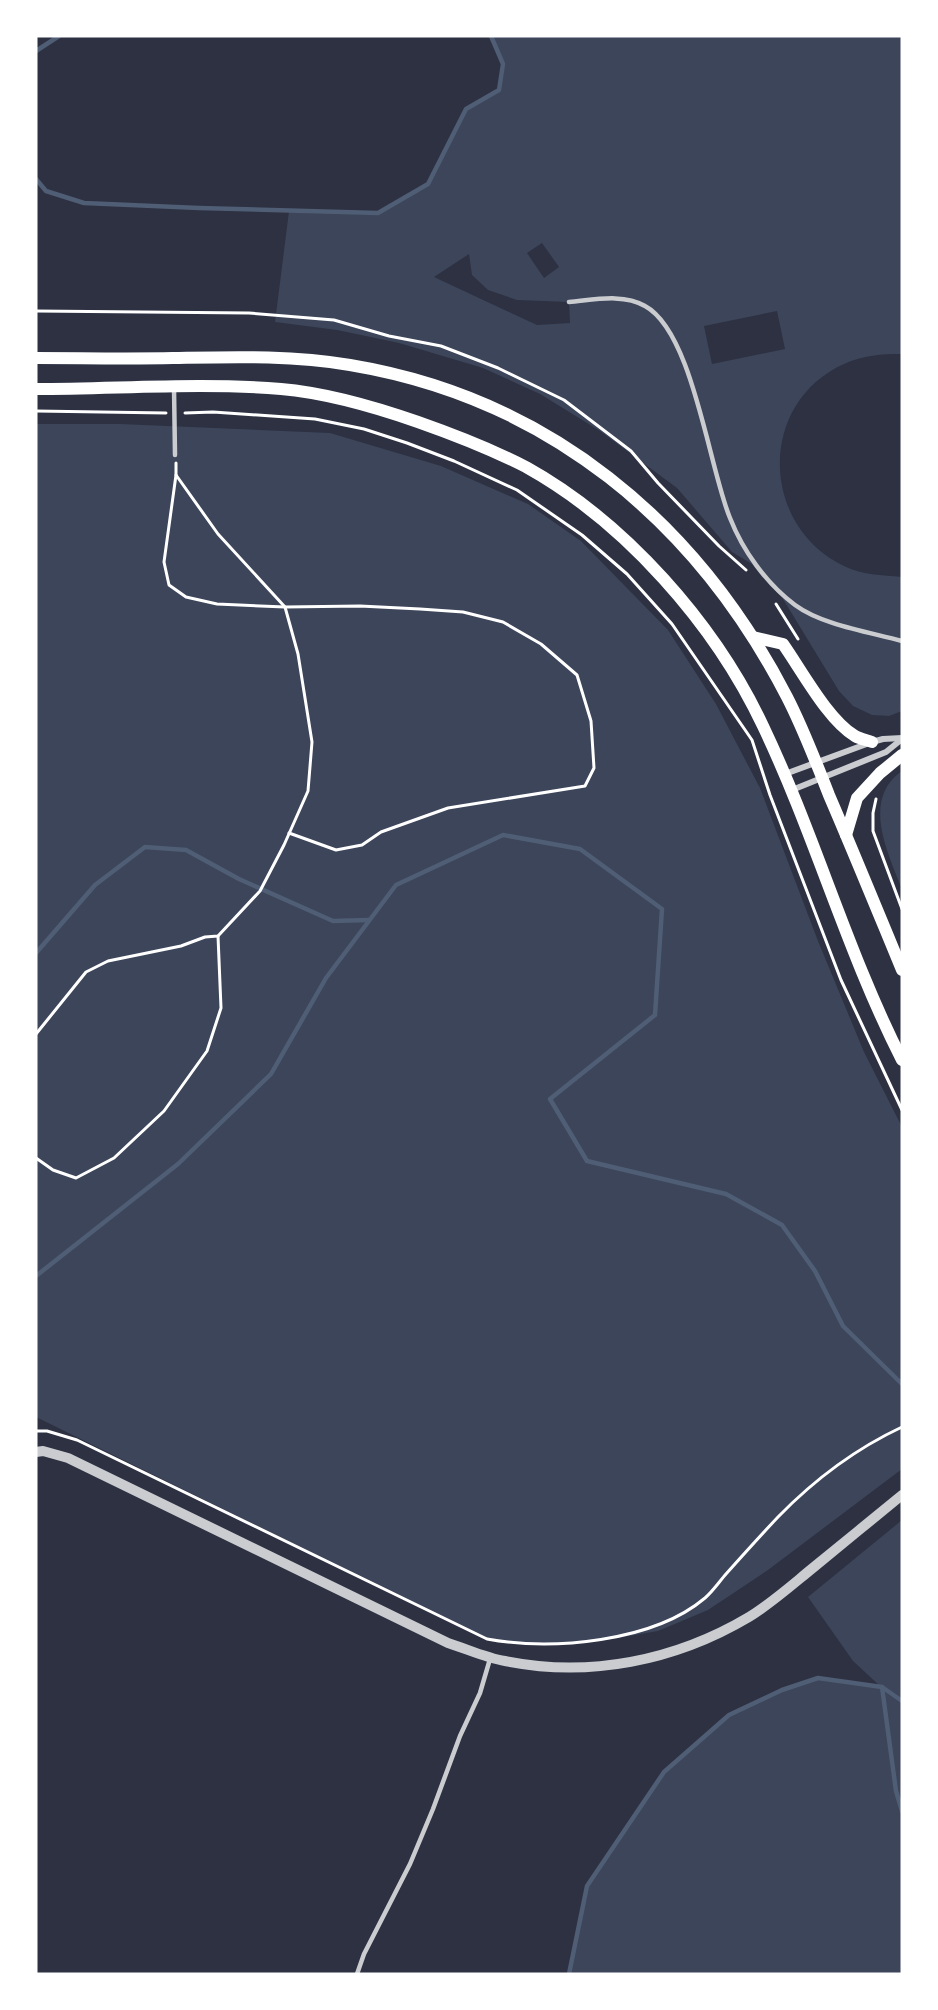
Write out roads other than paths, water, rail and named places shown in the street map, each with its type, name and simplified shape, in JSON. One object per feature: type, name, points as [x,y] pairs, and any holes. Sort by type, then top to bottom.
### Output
[{"type":"main road","points":[[36,358],[257,356],[351,365],[465,396],[536,428],[570,449],[635,497],[664,526],[714,582],[753,637],[789,700],[902,970]]},
{"type":"main road","points":[[36,389],[174,387],[284,389],[339,399],[390,412],[458,436],[529,469],[588,509],[642,556],[688,606],[738,678],[785,774],[873,998],[902,1060]]},
{"type":"main road","points":[[753,637],[783,644],[825,706],[844,728],[856,737],[872,742]]},
{"type":"main road","points":[[846,835],[857,798],[902,755]]},
{"type":"street","points":[[785,774],[872,742],[883,739],[902,739]]},
{"type":"street","points":[[791,790],[886,752],[902,739]]},
{"type":"street","points":[[36,1452],[43,1451],[68,1458],[448,1643],[502,1661],[554,1669],[605,1667],[657,1656],[706,1640],[750,1616],[790,1587],[902,1495]]},
{"type":"lane","points":[[569,302],[621,298],[645,306],[659,317],[680,351],[729,517],[745,551],[775,587],[796,606],[825,620],[902,641]]},
{"type":"lane","points":[[174,387],[175,455]]},
{"type":"lane","points":[[357,1974],[364,1954],[410,1864],[460,1736],[480,1693],[491,1657]]},
{"type":"waterway","points":[[36,51],[59,36]]},
{"type":"waterway","points":[[36,179],[46,191],[84,203],[378,213],[428,184],[466,109],[499,90],[503,64],[491,36]]},
{"type":"waterway","points":[[36,1276],[178,1164],[271,1074],[326,978],[396,885],[503,835],[580,849],[662,909],[655,1015],[550,1099],[587,1161],[726,1194],[782,1225],[815,1271],[843,1326],[902,1384]]},
{"type":"waterway","points":[[36,953],[95,885],[145,847],[186,850],[239,879],[333,921],[369,920]]},
{"type":"waterway","points":[[569,1974],[587,1886],[664,1772],[729,1715],[782,1690],[818,1678],[882,1687],[902,1701]]},
{"type":"waterway","points":[[882,1687],[896,1791],[902,1811]]}]
